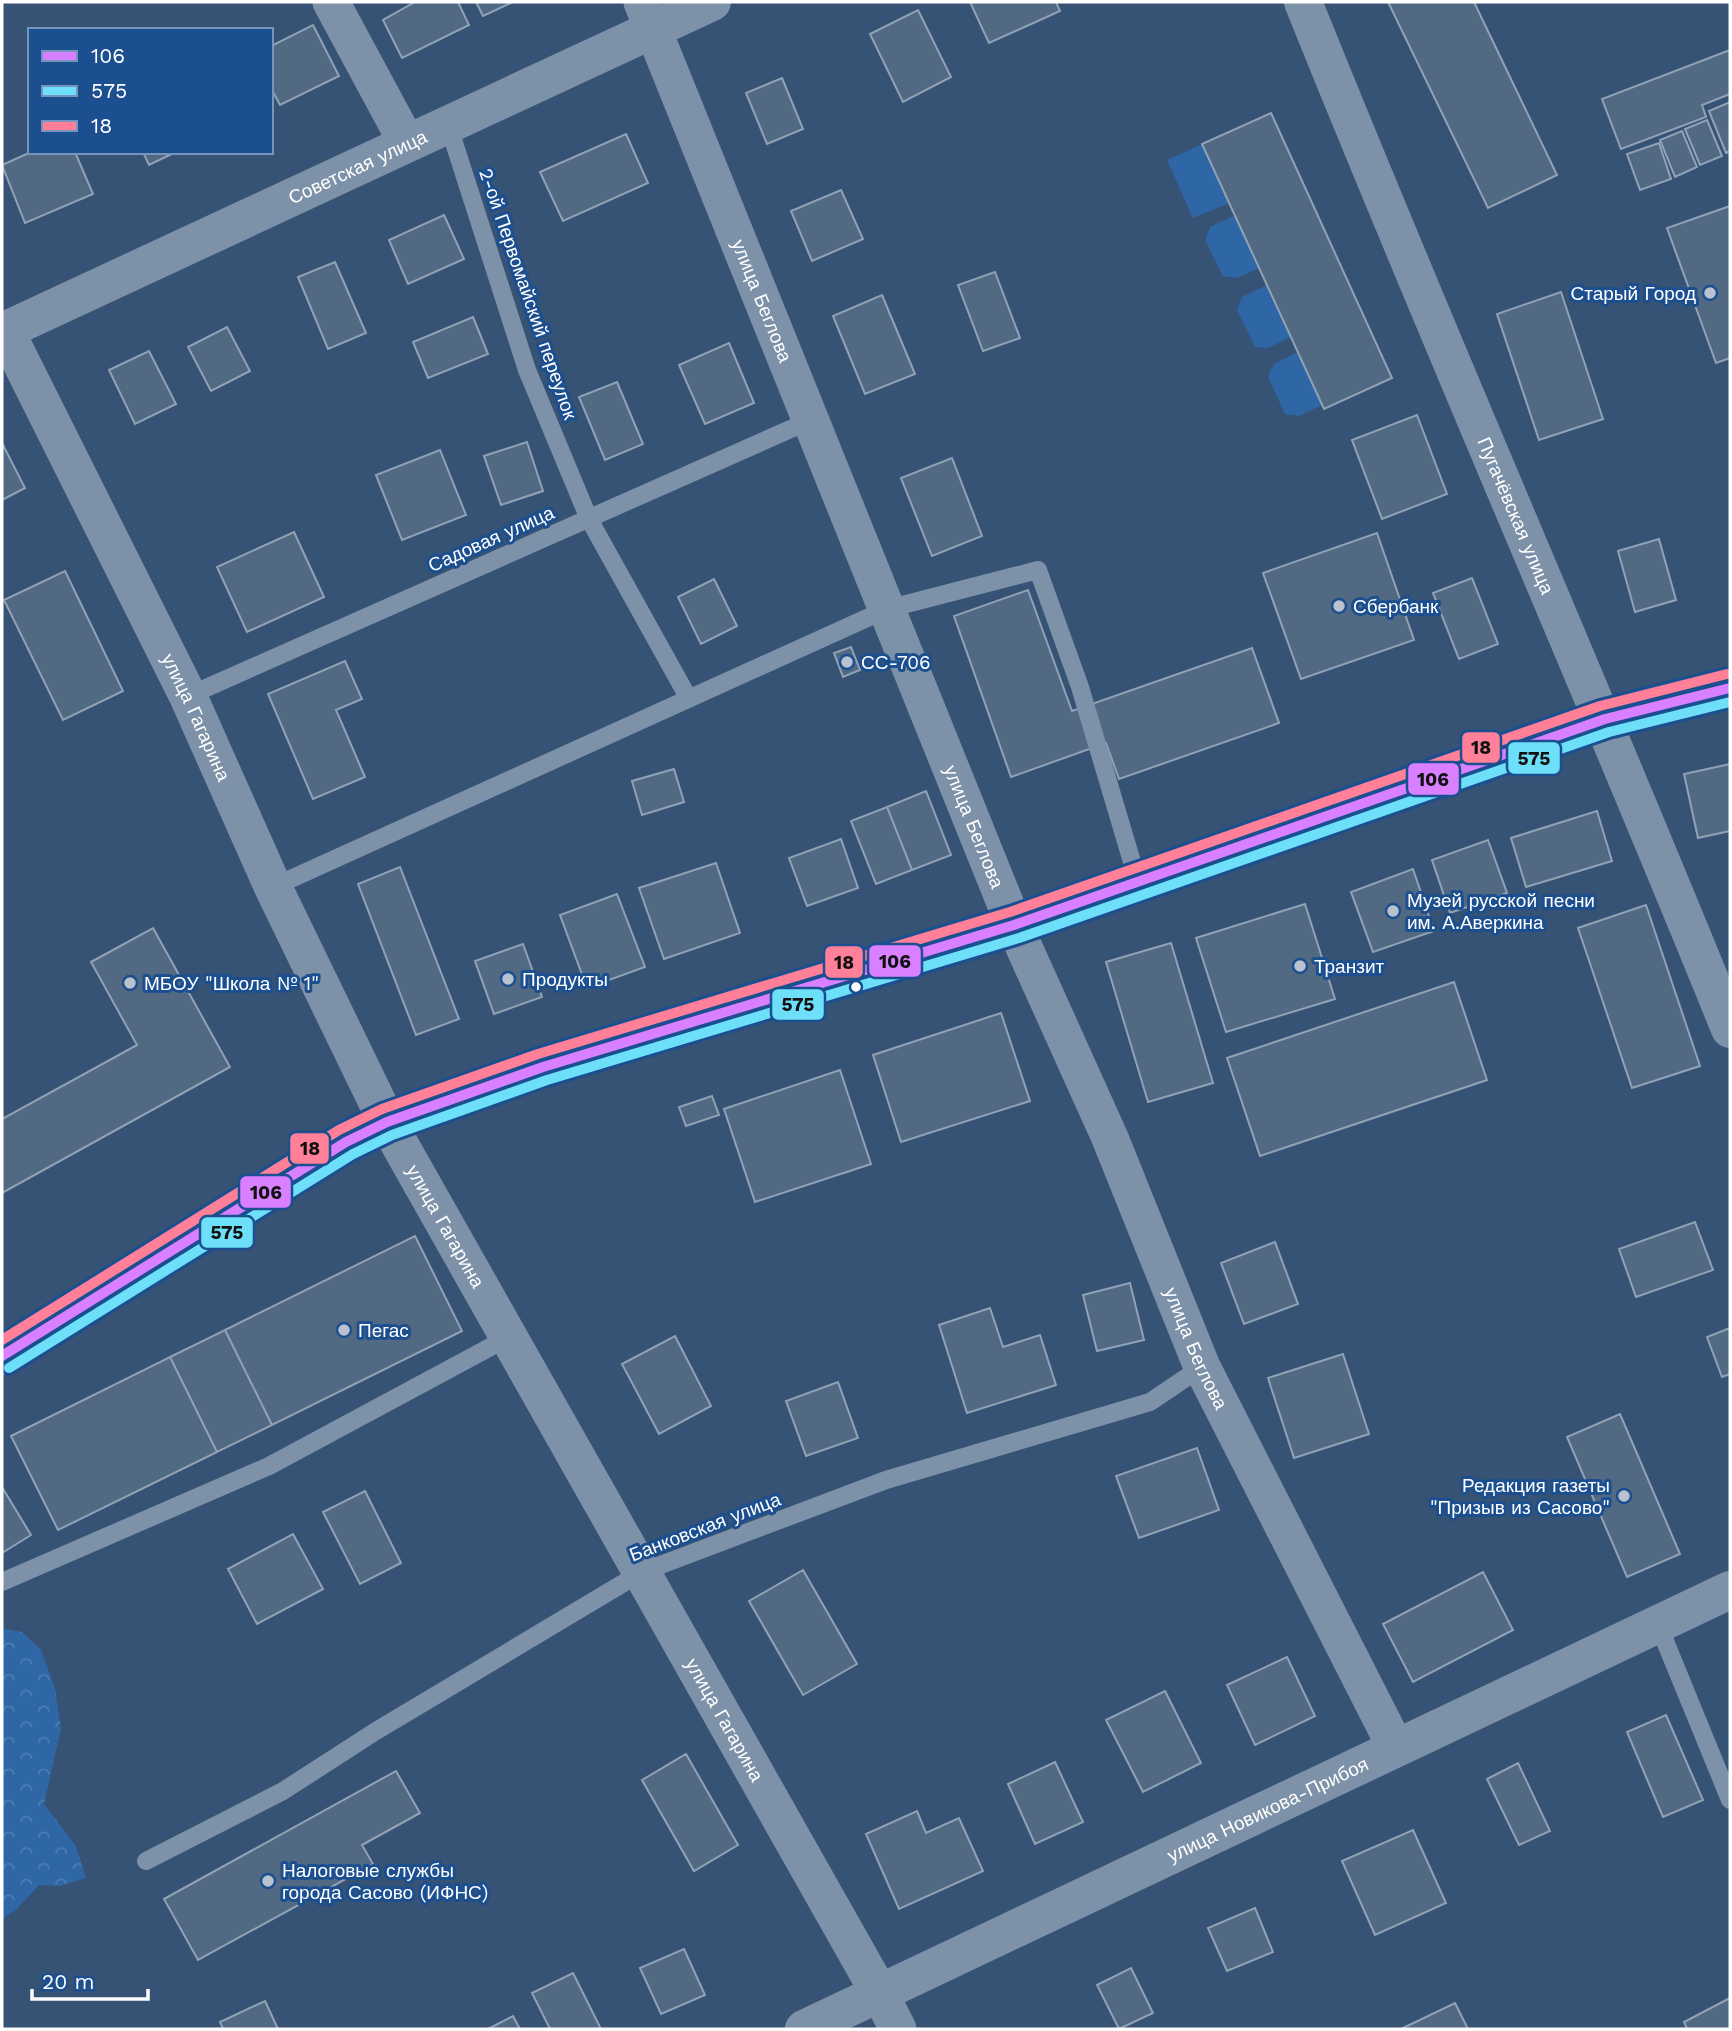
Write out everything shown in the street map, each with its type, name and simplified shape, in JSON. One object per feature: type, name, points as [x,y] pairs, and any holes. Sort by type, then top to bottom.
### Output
[{"type":"main road","points":[[2,1356],[346,1142],[387,1122],[543,1067],[1014,925],[1605,719],[1730,688]]},
{"type":"street","points":[[331,2],[407,143]]},
{"type":"street","name":"Советская улица","points":[[3,329],[448,124],[648,15],[712,2]]},
{"type":"street","name":"Пугачёвская улица","points":[[1303,2],[1419,292],[1605,719],[1730,1029]]},
{"type":"street","name":"улица Беглова","points":[[648,15],[1014,925],[1110,1138],[1202,1367],[1396,1748]]},
{"type":"street","name":"улица Гагарина","points":[[3,329],[188,696],[273,887],[387,1122],[898,2029]]},
{"type":"street","name":"улица Новикова-Прибоя","points":[[804,2029],[1730,1590]]},
{"type":"lane","name":"2-ой Первомайский переулок","points":[[448,124],[527,370],[589,519],[689,699]]},
{"type":"lane","name":"Садовая улица","points":[[188,696],[811,420]]},
{"type":"lane","points":[[273,887],[887,609],[1038,570],[1080,687],[1138,882]]},
{"type":"lane","points":[[2,1582],[16,1573],[90,1546],[269,1466],[509,1337]]},
{"type":"lane","name":"Банковская улица","points":[[146,1861],[283,1791],[376,1731],[642,1572],[886,1480],[1150,1402],[1202,1367]]},
{"type":"lane","points":[[1658,1624],[1730,1800]]},
{"type":"green space","points":[[1202,144],[1229,203],[1193,218],[1167,160]]},
{"type":"green space","points":[[1235,215],[1259,268],[1237,278],[1223,276],[1205,240],[1210,227]]},
{"type":"green space","points":[[1267,285],[1291,337],[1268,348],[1255,347],[1237,310],[1242,297]]},
{"type":"green space","points":[[1298,352],[1322,405],[1299,416],[1285,414],[1268,377],[1274,364]]},
{"type":"green space","points":[[2,1628],[22,1632],[41,1650],[55,1688],[61,1729],[44,1804],[76,1846],[86,1878],[60,1886],[39,1885],[16,1910],[2,1919]]},
{"type":"building","points":[[415,2],[458,2],[469,25],[402,58],[383,20]]},
{"type":"building","points":[[476,2],[513,2],[483,16]]},
{"type":"building","points":[[970,2],[1056,2],[1060,11],[989,43]]},
{"type":"building","points":[[1388,2],[1474,2],[1557,175],[1488,208]]},
{"type":"building","points":[[918,10],[951,77],[903,102],[870,34]]},
{"type":"building","points":[[313,25],[339,76],[280,105],[273,92],[273,45]]},
{"type":"building","points":[[1730,50],[1730,94],[1702,105],[1706,117],[1621,149],[1602,99]]},
{"type":"building","points":[[782,78],[803,129],[767,144],[746,93]]},
{"type":"building","points":[[1730,102],[1730,151],[1726,153],[1709,111]]},
{"type":"building","points":[[1271,113],[1392,378],[1324,409],[1202,144]]},
{"type":"building","points":[[1707,120],[1722,156],[1700,165],[1685,129]]},
{"type":"building","points":[[1682,131],[1697,167],[1675,177],[1660,140]]},
{"type":"building","points":[[626,134],[648,183],[563,221],[540,172]]},
{"type":"building","points":[[1659,143],[1671,179],[1640,190],[1627,154]]},
{"type":"building","points":[[28,153],[76,154],[93,194],[25,223],[2,165]]},
{"type":"building","points":[[144,154],[172,154],[149,165]]},
{"type":"building","points":[[841,190],[863,239],[812,261],[791,211]]},
{"type":"building","name":"Старый Город","points":[[1730,206],[1730,358],[1716,363],[1667,228]]},
{"type":"building","points":[[444,215],[464,259],[408,284],[389,240]]},
{"type":"building","points":[[335,262],[366,333],[328,349],[298,277]]},
{"type":"building","points":[[995,272],[1020,338],[983,351],[958,285]]},
{"type":"building","points":[[1561,292],[1603,419],[1539,440],[1497,314]]},
{"type":"building","points":[[882,295],[915,374],[865,394],[833,316]]},
{"type":"building","points":[[473,317],[488,354],[428,378],[413,342]]},
{"type":"building","points":[[227,327],[250,371],[211,391],[188,347]]},
{"type":"building","points":[[729,343],[754,403],[705,424],[679,365]]},
{"type":"building","points":[[149,351],[176,404],[135,424],[109,370]]},
{"type":"building","points":[[617,382],[643,444],[605,460],[579,397]]},
{"type":"building","points":[[1417,415],[1447,494],[1382,519],[1352,440]]},
{"type":"building","points":[[527,442],[543,491],[501,505],[484,456]]},
{"type":"building","points":[[2,443],[25,488],[2,500]]},
{"type":"building","points":[[440,450],[466,515],[402,540],[376,475]]},
{"type":"building","points":[[952,458],[982,536],[932,556],[901,478]]},
{"type":"building","points":[[294,532],[324,597],[247,632],[217,567]]},
{"type":"building","name":"Сбербанк","points":[[1377,533],[1414,640],[1301,679],[1263,573]]},
{"type":"building","points":[[1659,539],[1676,600],[1635,612],[1618,551]]},
{"type":"building","points":[[65,571],[123,691],[63,720],[4,600]]},
{"type":"building","points":[[1472,578],[1498,644],[1459,659],[1433,593]]},
{"type":"building","points":[[714,579],[737,626],[701,644],[678,597]]},
{"type":"building","points":[[1028,590],[1072,711],[1252,648],[1279,723],[1119,779],[1106,743],[1011,777],[954,616]]},
{"type":"building","name":"СС-706","points":[[851,647],[860,670],[843,677],[834,653]]},
{"type":"building","points":[[345,661],[362,699],[336,710],[365,777],[313,799],[268,694]]},
{"type":"building","points":[[1730,764],[1730,831],[1698,838],[1684,774]]},
{"type":"building","points":[[674,769],[684,802],[642,815],[632,781]]},
{"type":"building","points":[[926,791],[951,855],[912,870],[887,807]]},
{"type":"building","points":[[887,807],[912,870],[876,884],[851,821]]},
{"type":"building","points":[[1597,811],[1612,861],[1526,887],[1511,838]]},
{"type":"building","points":[[841,839],[858,888],[807,906],[789,858]]},
{"type":"building","points":[[1488,840],[1507,893],[1450,913],[1432,860]]},
{"type":"building","points":[[716,863],[740,933],[664,959],[639,888]]},
{"type":"building","points":[[400,867],[459,1019],[416,1035],[358,884]]},
{"type":"building","name":"Музей русской песни им. А.Аверкина","points":[[1413,869],[1434,931],[1373,952],[1351,892]]},
{"type":"building","points":[[617,894],[645,967],[587,988],[560,915]]},
{"type":"building","points":[[1305,904],[1335,999],[1226,1032],[1196,938]]},
{"type":"building","points":[[1646,905],[1700,1066],[1632,1088],[1578,928]]},
{"type":"building","points":[[153,928],[230,1067],[2,1193],[2,1119],[137,1045],[91,962]]},
{"type":"building","points":[[1171,943],[1213,1083],[1148,1102],[1106,962]]},
{"type":"building","name":"Продукты","points":[[523,944],[542,997],[494,1014],[475,961]]},
{"type":"building","points":[[1454,982],[1487,1080],[1260,1156],[1227,1058]]},
{"type":"building","points":[[1001,1013],[1030,1101],[901,1142],[873,1055]]},
{"type":"building","points":[[840,1070],[871,1164],[755,1202],[724,1109]]},
{"type":"building","points":[[712,1096],[719,1115],[686,1126],[679,1107]]},
{"type":"building","points":[[1695,1222],[1713,1270],[1636,1297],[1619,1249]]},
{"type":"building","name":"Пегас","points":[[415,1236],[462,1331],[272,1425],[225,1330]]},
{"type":"building","points":[[1275,1242],[1298,1304],[1244,1324],[1221,1263]]},
{"type":"building","points":[[1130,1283],[1144,1340],[1097,1351],[1083,1295]]},
{"type":"building","points":[[990,1308],[1003,1347],[1040,1335],[1056,1385],[967,1413],[939,1325]]},
{"type":"building","points":[[1730,1328],[1730,1374],[1722,1377],[1707,1337]]},
{"type":"building","points":[[225,1330],[272,1425],[217,1452],[170,1357]]},
{"type":"building","points":[[675,1336],[711,1406],[659,1434],[622,1364]]},
{"type":"building","points":[[1343,1354],[1369,1434],[1294,1458],[1268,1378]]},
{"type":"building","points":[[170,1357],[217,1452],[58,1530],[11,1436]]},
{"type":"building","points":[[838,1382],[858,1438],[806,1456],[786,1401]]},
{"type":"building","name":"Редакция газеты \"Призыв из Сасово\"","points":[[1620,1414],[1680,1554],[1627,1577],[1567,1437]]},
{"type":"building","points":[[1197,1448],[1219,1510],[1139,1538],[1116,1476]]},
{"type":"building","points":[[2,1487],[31,1535],[2,1553]]},
{"type":"building","points":[[365,1491],[401,1563],[360,1584],[323,1512]]},
{"type":"building","points":[[293,1534],[323,1589],[257,1624],[228,1569]]},
{"type":"building","points":[[803,1570],[857,1664],[803,1695],[749,1601]]},
{"type":"building","points":[[1483,1572],[1513,1630],[1413,1682],[1383,1624]]},
{"type":"building","points":[[1287,1657],[1315,1716],[1255,1745],[1227,1685]]},
{"type":"building","points":[[1165,1691],[1201,1763],[1143,1792],[1106,1720]]},
{"type":"building","points":[[1666,1715],[1703,1800],[1663,1817],[1627,1732]]},
{"type":"building","points":[[686,1754],[738,1845],[694,1871],[642,1780]]},
{"type":"building","points":[[1055,1762],[1083,1822],[1035,1844],[1008,1784]]},
{"type":"building","points":[[1518,1763],[1550,1831],[1519,1845],[1487,1779]]},
{"type":"building","name":"Налоговые службы города Сасово (ИФНС)","points":[[396,1771],[420,1813],[362,1845],[373,1864],[198,1960],[164,1899]]},
{"type":"building","points":[[917,1811],[926,1833],[959,1818],[983,1871],[899,1909],[866,1834]]},
{"type":"building","points":[[1413,1830],[1446,1903],[1375,1935],[1342,1861]]},
{"type":"building","points":[[1255,1908],[1273,1952],[1227,1971],[1208,1928]]},
{"type":"building","points":[[684,1949],[705,1995],[661,2014],[640,1968]]},
{"type":"building","points":[[1131,1968],[1153,2013],[1119,2029],[1097,1985]]},
{"type":"building","points":[[573,1973],[601,2029],[550,2029],[532,1993]]},
{"type":"building","points":[[1730,1998],[1730,2029],[1687,2029],[1684,2022]]},
{"type":"building","points":[[265,2001],[278,2029],[223,2029],[220,2022]]},
{"type":"building","points":[[1455,2003],[1468,2029],[1401,2029]]},
{"type":"building","points":[[513,2016],[520,2029],[488,2029]]},
{"type":"transit line","name":"18","points":[[2,1340],[339,1130],[382,1109],[538,1054],[1010,912],[1600,706],[1727,674]]},
{"type":"transit line","name":"106","points":[[2,1356],[346,1142],[387,1122],[543,1067],[1014,925],[1605,719],[1730,688]]},
{"type":"transit line","name":"575","points":[[9,1368],[353,1154],[392,1135],[547,1080],[1019,938],[1609,732],[1730,702]]},
{"type":"place","name":"Старый Город","points":[[1710,293]]},
{"type":"place","name":"Сбербанк","points":[[1339,606]]},
{"type":"place","name":"СС-706","points":[[847,662]]},
{"type":"place","name":"Музей русской песни им. А.Аверкина","points":[[1393,911]]},
{"type":"place","name":"Транзит","points":[[1300,966]]},
{"type":"place","name":"Продукты","points":[[508,979]]},
{"type":"place","name":"МБОУ \"Школа № 1\"","points":[[130,983]]},
{"type":"place","name":"Пегас","points":[[344,1330]]},
{"type":"place","name":"Редакция газеты \"Призыв из Сасово\"","points":[[1624,1496]]},
{"type":"place","name":"Налоговые службы города Сасово (ИФНС)","points":[[268,1881]]}]
